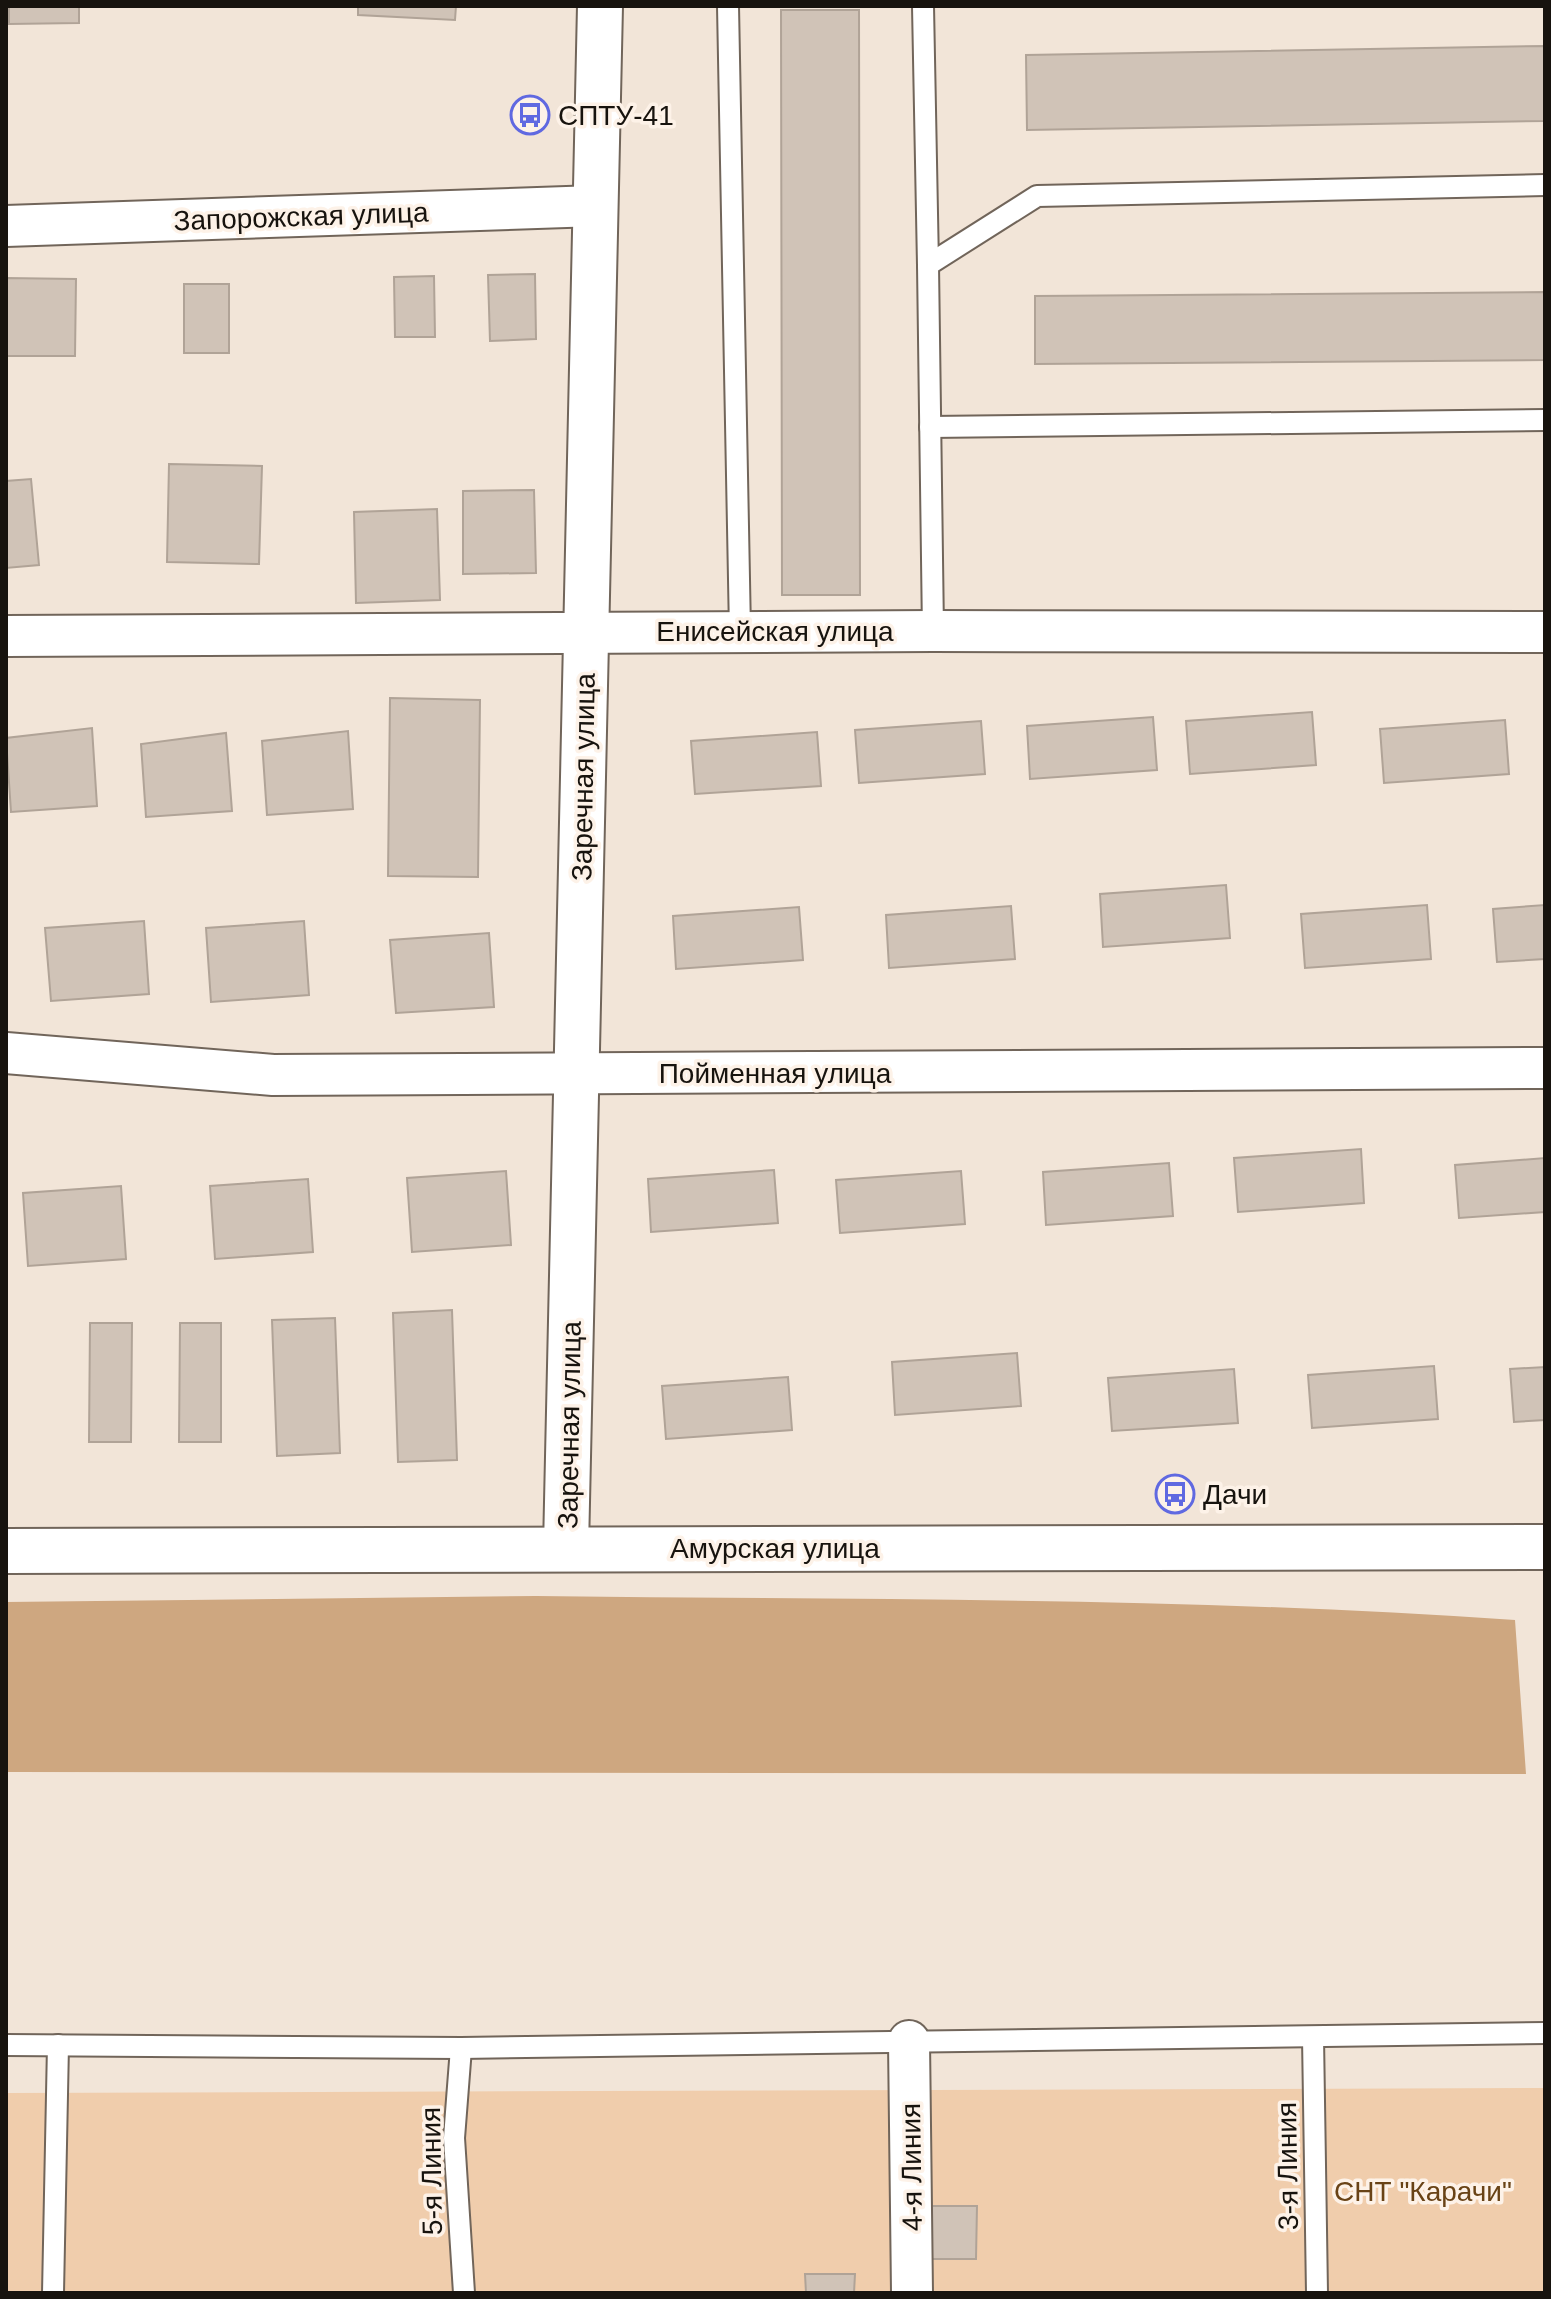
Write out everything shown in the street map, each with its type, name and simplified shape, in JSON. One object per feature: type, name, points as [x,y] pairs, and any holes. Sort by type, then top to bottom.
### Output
[{"type":"street","name":"Заречная улица","points":[[566,1548],[600,6]]},
{"type":"street","name":"Запорожская улица","points":[[6,226],[596,206]]},
{"type":"street","name":"Енисейская улица","points":[[6,636],[740,631],[1545,632]]},
{"type":"street","name":"Пойменная улица","points":[[6,1053],[273,1075],[1545,1068]]},
{"type":"street","name":"Амурская улица","points":[[6,1551],[1545,1547]]},
{"type":"street","name":"4-я Линия","points":[[909,2041],[912,2293]]},
{"type":"lane","points":[[728,6],[740,631]]},
{"type":"lane","points":[[923,6],[933,631]]},
{"type":"lane","points":[[928,265],[1037,196],[1545,185]]},
{"type":"lane","points":[[930,427],[1545,420]]},
{"type":"lane","points":[[6,2045],[461,2048],[1545,2033]]},
{"type":"lane","name":"3-я Линия","points":[[1313,2037],[1317,2293]]},
{"type":"lane","points":[[53,2293],[58,2045]]},
{"type":"lane","name":"5-я Линия","points":[[461,2048],[454,2138],[464,2293]]},
{"type":"green space","name":"СНТ \"Карачи\"","points":[[1545,2088],[1545,2293],[6,2293],[6,2093]]},
{"type":"shaded area","points":[[536,1596],[1148,1603],[1515,1620],[1526,1774],[6,1772],[6,1602]]},
{"type":"building","points":[[9,6],[79,6],[79,23],[9,24]]},
{"type":"building","points":[[358,6],[456,6],[455,20],[358,15]]},
{"type":"building","points":[[781,10],[859,10],[860,595],[782,595]]},
{"type":"building","points":[[1545,46],[1545,121],[1027,130],[1026,55]]},
{"type":"building","points":[[535,274],[536,339],[490,341],[488,275]]},
{"type":"building","points":[[434,276],[435,337],[395,337],[394,277]]},
{"type":"building","points":[[6,278],[76,279],[75,356],[6,356]]},
{"type":"building","points":[[184,284],[229,284],[229,353],[184,353]]},
{"type":"building","points":[[1545,292],[1545,360],[1035,364],[1035,296]]},
{"type":"building","points":[[169,464],[262,466],[259,564],[167,562]]},
{"type":"building","points":[[31,479],[39,565],[6,568],[6,481]]},
{"type":"building","points":[[534,490],[536,573],[463,574],[463,491]]},
{"type":"building","points":[[437,509],[440,600],[356,603],[354,512]]},
{"type":"building","points":[[390,698],[480,700],[478,877],[388,876]]},
{"type":"building","points":[[1312,712],[1316,765],[1190,774],[1186,721]]},
{"type":"building","points":[[1153,717],[1157,770],[1030,779],[1027,726]]},
{"type":"building","points":[[1505,720],[1509,774],[1384,783],[1380,729]]},
{"type":"building","points":[[981,721],[985,774],[859,783],[855,730]]},
{"type":"building","points":[[92,728],[97,806],[11,812],[6,738]]},
{"type":"building","points":[[348,731],[353,809],[267,815],[262,741]]},
{"type":"building","points":[[817,732],[821,786],[695,794],[691,741]]},
{"type":"building","points":[[226,733],[232,811],[146,817],[141,744]]},
{"type":"building","points":[[1226,885],[1230,938],[1103,947],[1100,894]]},
{"type":"building","points":[[1427,905],[1431,959],[1305,968],[1301,914]]},
{"type":"building","points":[[1545,905],[1545,959],[1497,962],[1493,909]]},
{"type":"building","points":[[1011,906],[1015,959],[889,968],[886,915]]},
{"type":"building","points":[[799,907],[803,960],[676,969],[673,916]]},
{"type":"building","points":[[144,921],[149,994],[51,1001],[45,928]]},
{"type":"building","points":[[304,921],[309,995],[211,1002],[206,928]]},
{"type":"building","points":[[489,933],[494,1007],[396,1013],[390,940]]},
{"type":"building","points":[[1361,1149],[1364,1203],[1238,1212],[1234,1158]]},
{"type":"building","points":[[1545,1158],[1545,1212],[1459,1218],[1455,1165]]},
{"type":"building","points":[[1169,1163],[1173,1216],[1046,1225],[1043,1172]]},
{"type":"building","points":[[774,1170],[778,1223],[651,1232],[648,1179]]},
{"type":"building","points":[[506,1171],[511,1245],[412,1252],[407,1178]]},
{"type":"building","points":[[961,1171],[965,1224],[840,1233],[836,1180]]},
{"type":"building","points":[[308,1179],[313,1252],[215,1259],[210,1186]]},
{"type":"building","points":[[121,1186],[126,1259],[28,1266],[23,1193]]},
{"type":"building","points":[[452,1310],[457,1460],[398,1462],[393,1313]]},
{"type":"building","points":[[335,1318],[340,1453],[277,1456],[272,1320]]},
{"type":"building","points":[[90,1323],[132,1323],[131,1442],[89,1442]]},
{"type":"building","points":[[180,1323],[221,1323],[221,1442],[179,1442]]},
{"type":"building","points":[[1017,1353],[1021,1406],[895,1415],[892,1362]]},
{"type":"building","points":[[1434,1366],[1438,1419],[1312,1428],[1308,1375]]},
{"type":"building","points":[[1545,1367],[1545,1420],[1514,1422],[1510,1369]]},
{"type":"building","points":[[1234,1369],[1238,1423],[1112,1431],[1108,1378]]},
{"type":"building","points":[[788,1377],[792,1430],[666,1439],[662,1386]]},
{"type":"building","points":[[928,2206],[977,2206],[976,2259],[927,2259]]},
{"type":"building","points":[[805,2274],[855,2274],[854,2293],[806,2293]]},
{"type":"place","name":"СПТУ-41","points":[[530,115]]},
{"type":"place","name":"Дачи","points":[[1175,1494]]}]
